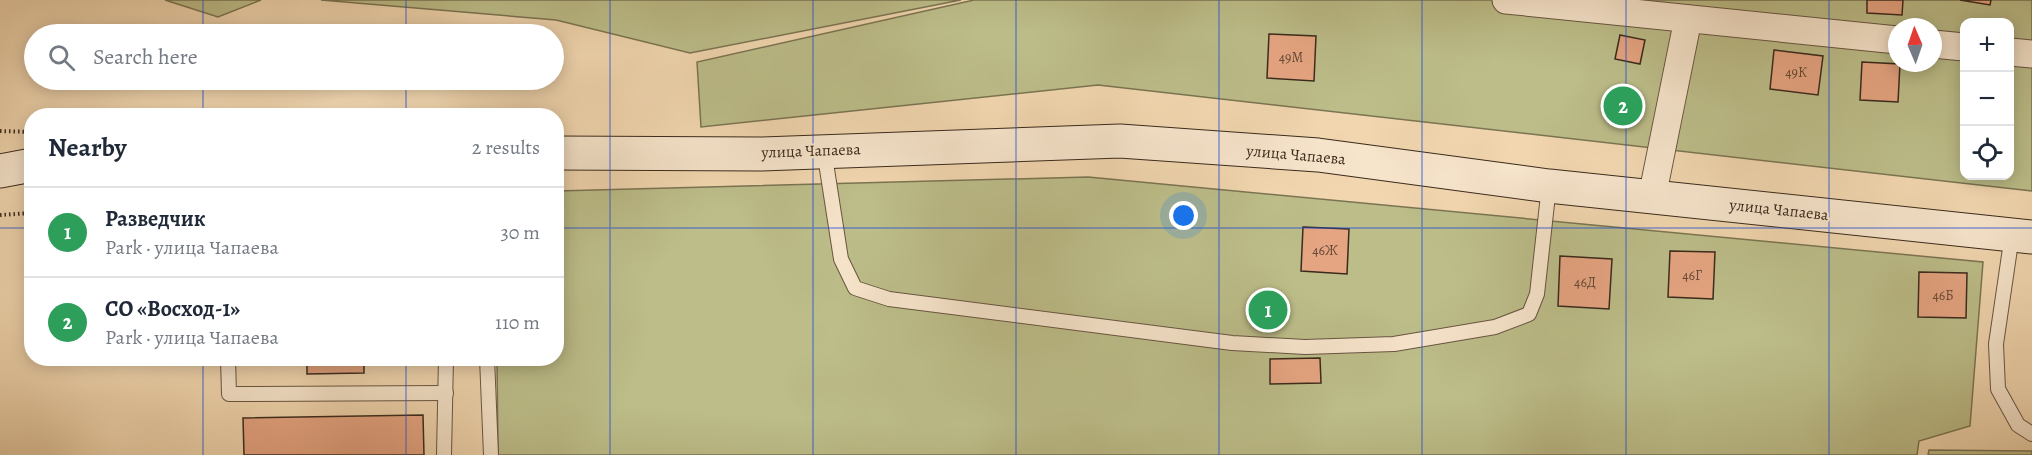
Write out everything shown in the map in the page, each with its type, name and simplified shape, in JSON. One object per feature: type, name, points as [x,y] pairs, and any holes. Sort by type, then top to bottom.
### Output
[{"type":"street","points":[[1506,0],[1888,39]]},
{"type":"street","points":[[1652,197],[1688,19]]},
{"type":"street","points":[[1942,45],[1960,47]]},
{"type":"street","points":[[2014,52],[2032,54]]},
{"type":"street","name":"улица Чапаева","points":[[564,153],[761,154],[1120,141],[1318,155],[1549,186],[2022,236]]},
{"type":"street","points":[[0,171],[24,166]]},
{"type":"lane","points":[[824,150],[841,259],[855,288],[889,299],[1232,343],[1305,347],[1394,344],[1495,327],[1529,314],[1537,294],[1549,186]]},
{"type":"lane","points":[[2022,236],[1996,344],[1998,389],[2018,425],[2032,434]]},
{"type":"lane","points":[[228,366],[229,394],[446,393]]},
{"type":"lane","points":[[444,455],[446,366]]},
{"type":"lane","points":[[487,366],[491,455]]},
{"type":"path","points":[[0,131],[24,132]]},
{"type":"path","points":[[0,215],[24,214]]},
{"type":"green space","points":[[165,0],[261,0],[218,17]]},
{"type":"green space","points":[[321,0],[961,0],[690,53],[556,20]]},
{"type":"green space","points":[[974,0],[2032,0],[2032,191],[1098,85],[701,127],[697,62]]},
{"type":"green space","points":[[1088,177],[1983,262],[1970,426],[1919,441],[1917,455],[498,455],[497,366],[564,366],[564,191]]},
{"type":"green space","points":[[1929,450],[2032,451],[2032,455],[1928,455]]},
{"type":"building","points":[[1867,0],[1903,0],[1902,15],[1867,13]]},
{"type":"building","points":[[1960,0],[1991,0],[1990,5]]},
{"type":"building","points":[[1269,34],[1316,36],[1314,81],[1267,78]]},
{"type":"building","points":[[1620,35],[1645,40],[1640,64],[1615,59]]},
{"type":"building","points":[[1774,50],[1823,56],[1818,95],[1770,89]]},
{"type":"building","points":[[1862,62],[1888,63],[1888,72],[1900,72],[1898,102],[1860,100]]},
{"type":"building","points":[[1303,227],[1349,229],[1347,274],[1301,271]]},
{"type":"building","points":[[1670,251],[1715,252],[1713,299],[1668,297]]},
{"type":"building","points":[[1560,256],[1612,259],[1609,309],[1558,306]]},
{"type":"building","points":[[1919,272],[1967,273],[1966,318],[1918,317]]},
{"type":"building","points":[[1320,358],[1321,383],[1270,384],[1270,359]]},
{"type":"building","points":[[307,366],[364,366],[364,373],[307,374]]},
{"type":"building","points":[[423,415],[424,455],[244,455],[243,418]]},
{"type":"place","name":"СО «Восход-1»","points":[[1623,106]]},
{"type":"place","name":"Разведчик","points":[[1268,310]]}]
